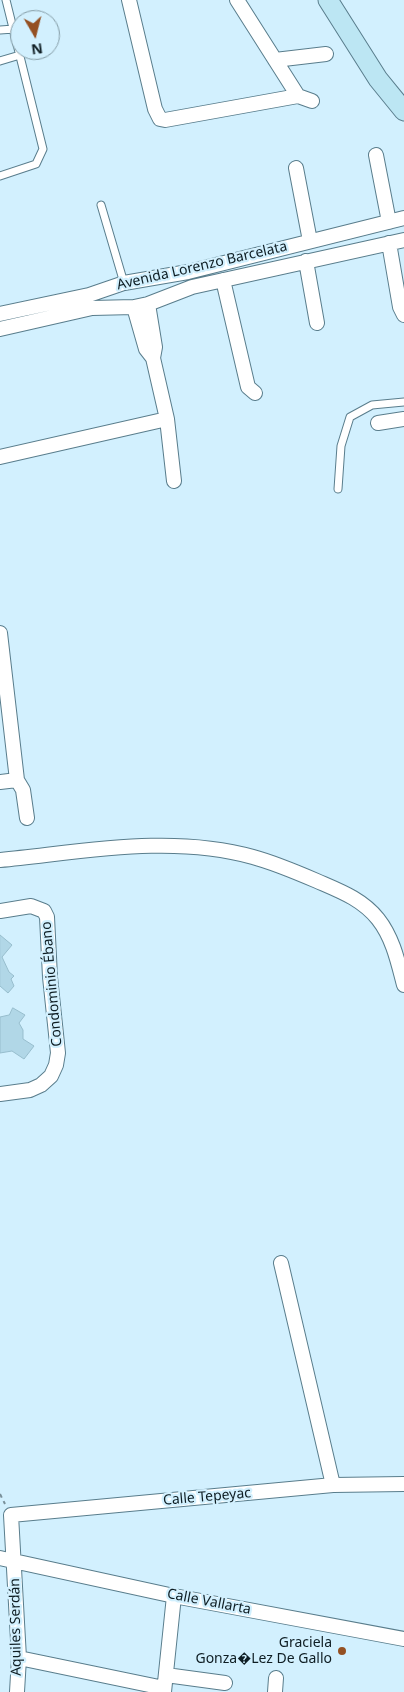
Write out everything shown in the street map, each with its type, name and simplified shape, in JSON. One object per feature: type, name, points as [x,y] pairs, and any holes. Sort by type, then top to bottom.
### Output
[{"type":"street","points":[[129,0],[154,109],[160,119],[170,120],[298,96],[312,101]]},
{"type":"street","points":[[237,0],[298,96]]},
{"type":"street","points":[[328,0],[378,79],[404,111]]},
{"type":"street","points":[[275,60],[326,54]]},
{"type":"street","points":[[376,155],[389,222]]},
{"type":"street","points":[[296,168],[310,241]]},
{"type":"street","name":"Avenida Lorenzo Barcelata","points":[[0,329],[91,301],[124,283],[188,272],[404,218]]},
{"type":"street","name":"Avenida Lorenzo Barcelata","points":[[0,314],[91,301],[141,306],[192,288],[222,280],[404,240]]},
{"type":"street","points":[[389,243],[400,307],[404,315]]},
{"type":"street","points":[[306,261],[317,323]]},
{"type":"street","points":[[188,272],[193,279],[192,288]]},
{"type":"street","points":[[222,280],[248,387],[255,394]]},
{"type":"street","points":[[141,306],[146,349],[153,358],[167,418],[174,482]]},
{"type":"street","points":[[0,457],[167,418]]},
{"type":"street","points":[[378,423],[404,419]]},
{"type":"street","points":[[0,632],[17,780],[23,790],[27,818]]},
{"type":"street","points":[[0,782],[17,780]]},
{"type":"street","points":[[0,860],[88,849],[162,846],[211,849],[252,856],[288,869],[362,902],[373,913],[390,939],[404,985]]},
{"type":"street","name":"Condominio Ébano","points":[[0,911],[31,906],[44,911],[47,917],[50,977],[58,1053],[51,1076],[41,1085],[30,1090],[0,1094]]},
{"type":"street","points":[[281,1263],[333,1485]]},
{"type":"street","name":"Calle Tepeyac","points":[[11,1515],[333,1485],[404,1484]]},
{"type":"street","name":"Aquiles Serdán","points":[[11,1515],[19,1658],[17,1692]]},
{"type":"street","name":"Calle Vallarta","points":[[0,1558],[174,1596],[404,1640]]},
{"type":"street","points":[[165,1685],[174,1596]]},
{"type":"street","points":[[19,1658],[165,1685],[225,1683]]},
{"type":"lane","points":[[6,0],[10,14]]},
{"type":"lane","points":[[0,176],[30,167],[43,153],[21,60]]},
{"type":"lane","points":[[101,205],[124,283]]},
{"type":"lane","points":[[338,489],[341,446],[350,417],[372,405],[404,402]]},
{"type":"building","points":[[0,935],[12,945],[2,957],[9,972],[14,976],[11,979],[14,986],[8,993],[0,986]]},
{"type":"building","points":[[13,1008],[25,1015],[19,1023],[23,1030],[23,1039],[34,1046],[24,1059],[12,1051],[0,1053],[0,1017],[9,1015]]},
{"type":"place","name":"Graciela Gonza�Lez De Gallo","points":[[342,1651]]}]
